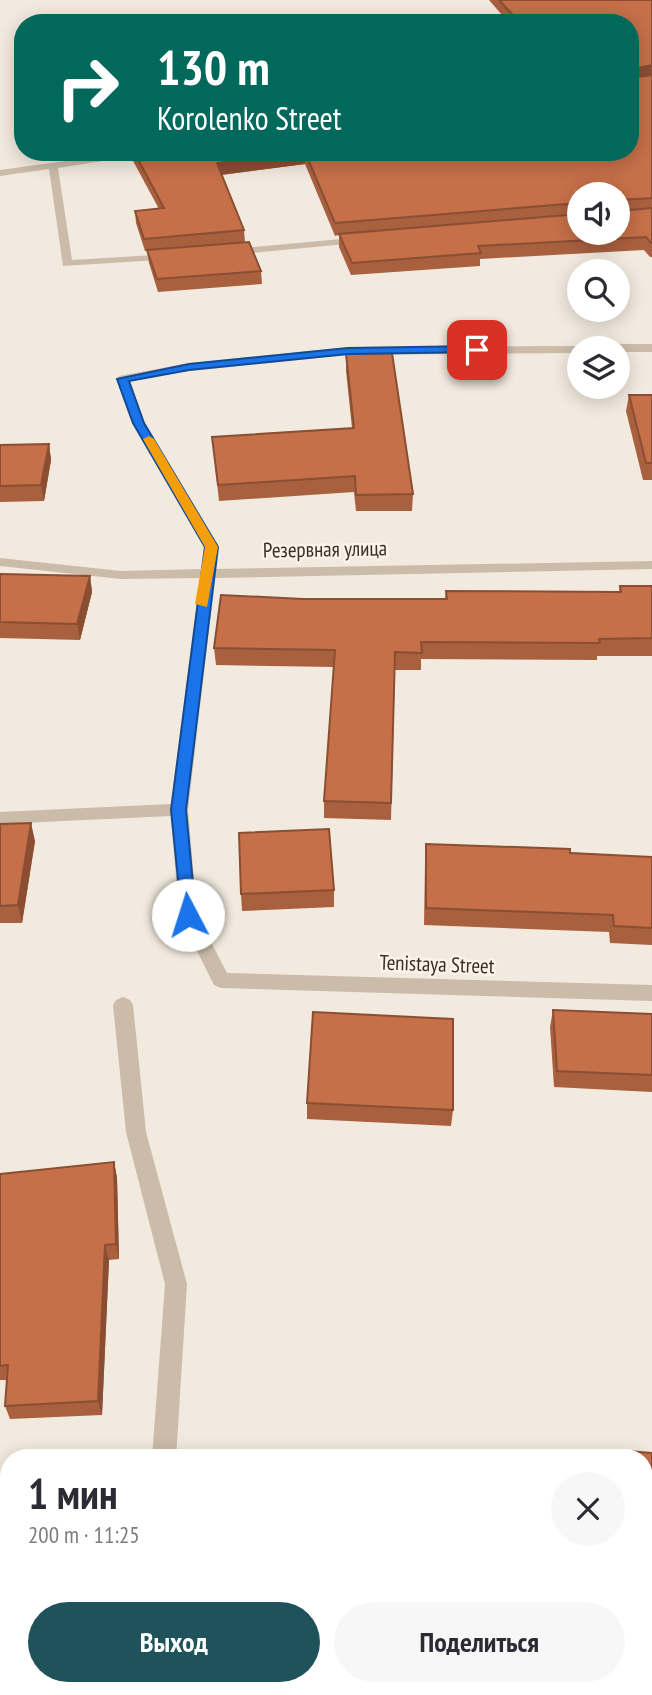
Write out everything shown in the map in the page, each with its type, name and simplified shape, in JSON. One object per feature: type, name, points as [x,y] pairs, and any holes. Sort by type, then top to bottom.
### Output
[{"type":"street","points":[[0,173],[88,161]]},
{"type":"street","points":[[52,166],[66,264],[184,256]]},
{"type":"street","points":[[225,252],[375,239]]},
{"type":"street","points":[[630,348],[652,348]]},
{"type":"street","points":[[0,818],[178,810],[211,547],[138,423],[123,379],[189,367],[348,351],[567,349]]},
{"type":"street","name":"Резервная улица","points":[[0,562],[121,575],[652,565]]},
{"type":"street","name":"Tenistaya Street","points":[[178,810],[188,915],[221,980],[652,993]]},
{"type":"street","points":[[123,1005],[136,1132],[176,1284],[165,1449]]},
{"type":"building","points":[[499,0],[652,0],[652,65],[639,68],[639,14],[512,14]]},
{"type":"building","points":[[652,75],[652,198],[630,199],[630,182],[567,182],[567,204],[335,223],[309,161],[639,161],[639,77]]},
{"type":"building","points":[[139,161],[233,161],[217,163],[244,230],[144,239],[135,211],[164,208]]},
{"type":"building","points":[[652,208],[652,244],[646,237],[630,238],[630,210]]},
{"type":"building","points":[[567,215],[567,241],[478,246],[481,253],[352,263],[339,234]]},
{"type":"building","points":[[249,242],[261,271],[157,279],[147,250]]},
{"type":"building","points":[[392,353],[413,494],[356,495],[355,476],[218,485],[212,437],[354,428],[346,354]]},
{"type":"building","points":[[630,395],[652,395],[652,463],[646,463]]},
{"type":"building","points":[[49,444],[41,485],[0,486],[0,445]]},
{"type":"building","points":[[0,574],[90,576],[77,624],[0,622]]},
{"type":"building","points":[[620,586],[652,586],[652,638],[599,639],[600,643],[421,642],[422,653],[395,652],[391,803],[324,801],[335,650],[214,648],[221,595],[303,599],[447,599],[446,591],[621,592]]},
{"type":"building","points":[[31,823],[18,905],[0,906],[0,824]]},
{"type":"building","points":[[329,829],[334,890],[241,894],[239,833]]},
{"type":"building","points":[[426,844],[570,849],[570,853],[652,857],[652,928],[614,926],[613,915],[426,908]]},
{"type":"building","points":[[553,1010],[652,1014],[652,1075],[557,1071]]},
{"type":"building","points":[[313,1012],[453,1019],[453,1110],[307,1103]]},
{"type":"building","points":[[114,1162],[116,1244],[105,1245],[98,1401],[5,1406],[8,1365],[0,1366],[0,1174]]},
{"type":"slow traffic","points":[[149,439],[211,547],[202,604]]},
{"type":"route","points":[[188,915],[178,810],[211,547],[138,423],[123,379],[189,367],[348,351],[477,350]]}]
